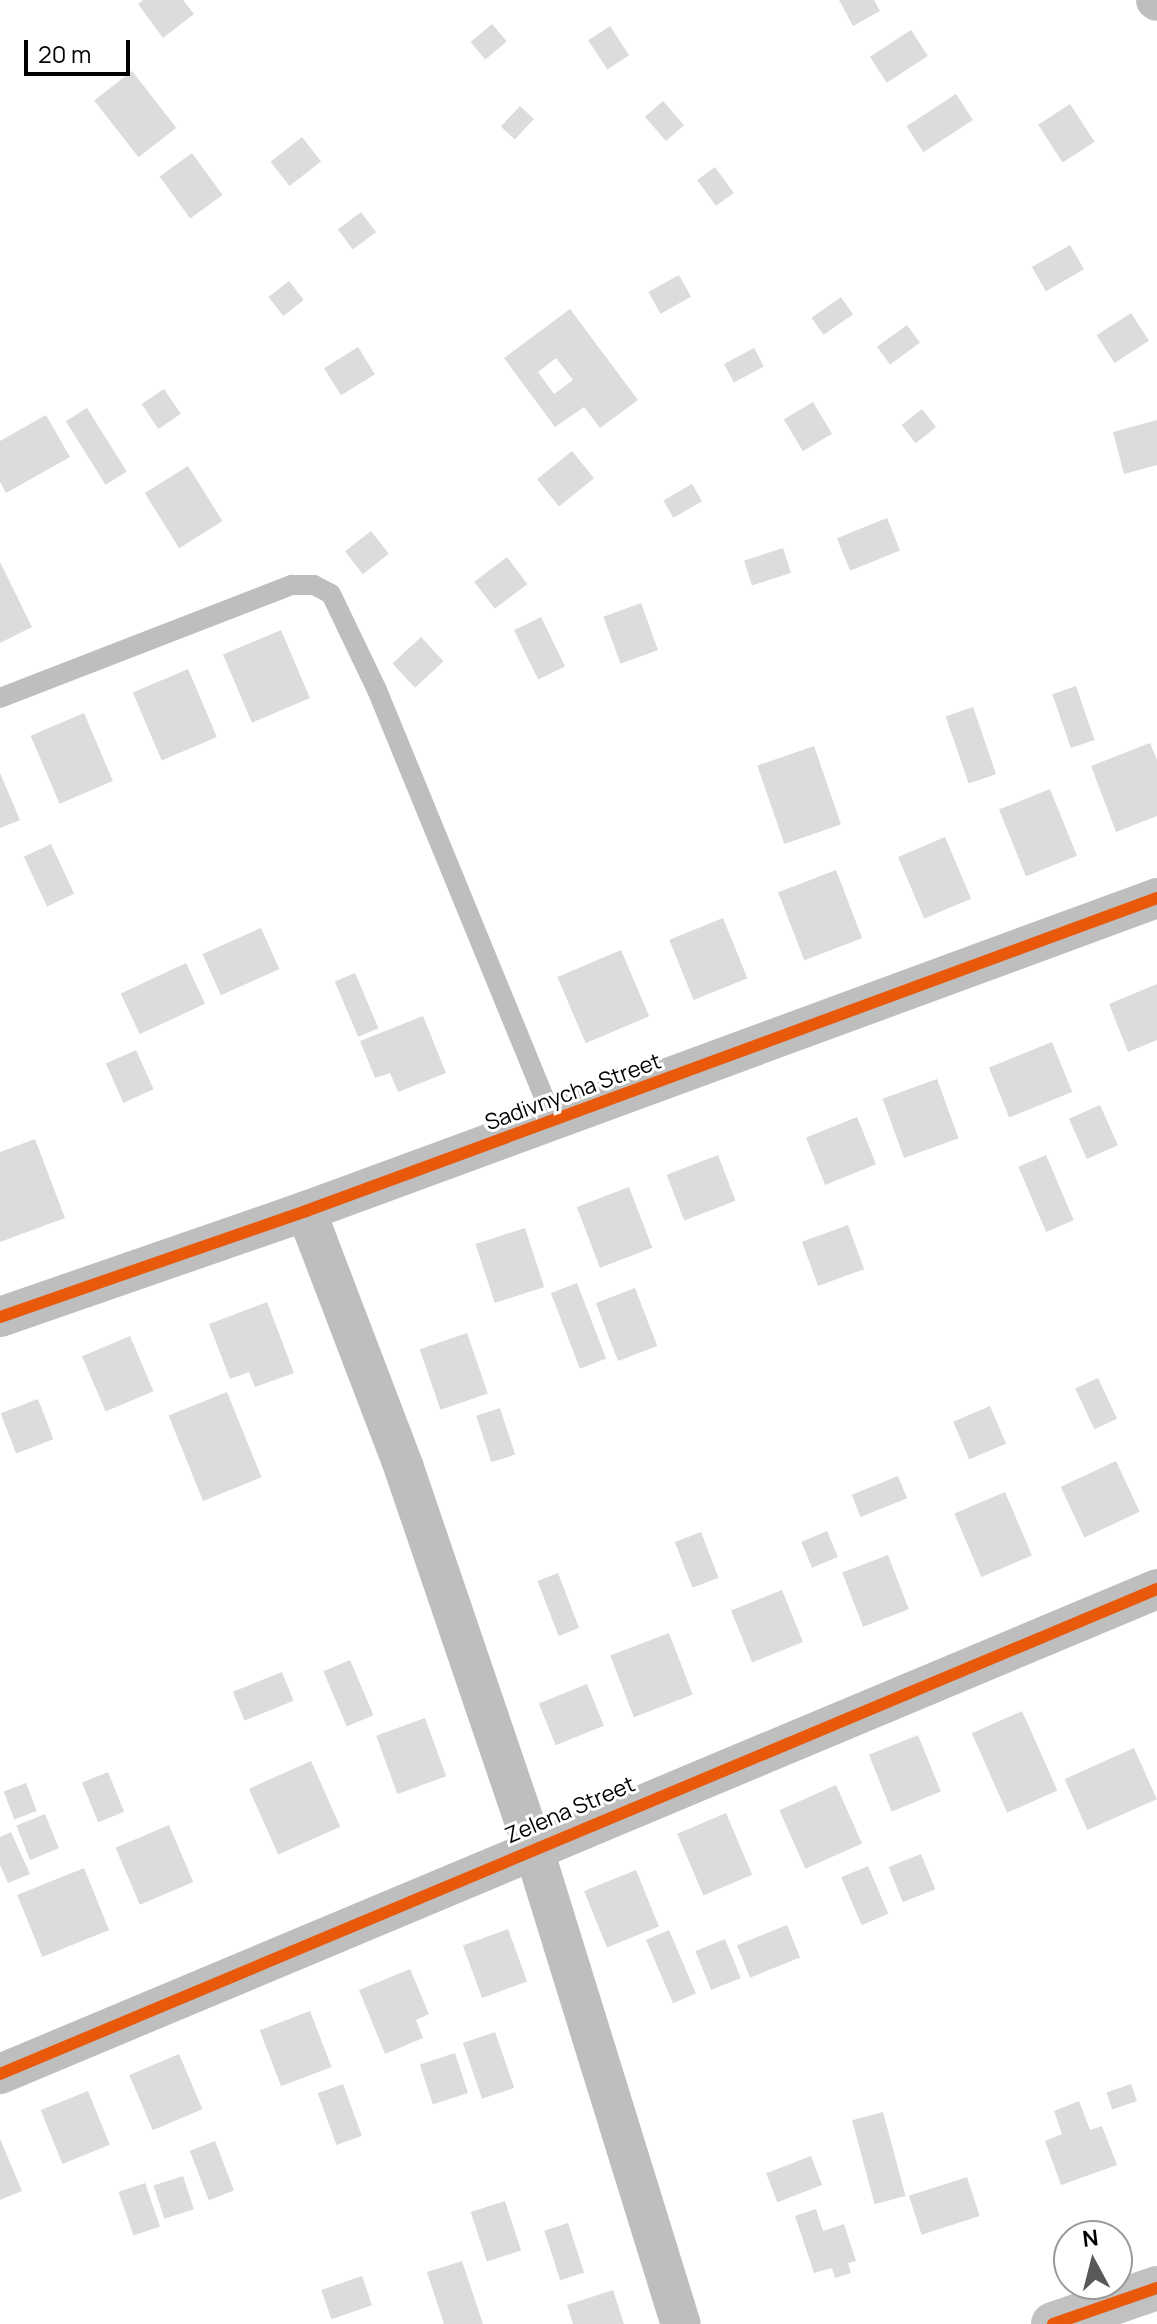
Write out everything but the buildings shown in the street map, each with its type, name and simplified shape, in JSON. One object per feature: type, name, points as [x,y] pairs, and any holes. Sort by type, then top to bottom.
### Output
[{"type":"main road","points":[[1053,2324],[1157,2288]]},
{"type":"street","name":"Sadivnycha Street","points":[[0,1317],[306,1211],[1157,898]]},
{"type":"street","points":[[306,1211],[404,1468],[533,1847],[681,2324]]},
{"type":"street","name":"Zelena Street","points":[[0,2074],[533,1847],[1157,1589]]},
{"type":"lane","points":[[0,698],[292,585],[314,585],[331,594],[377,690],[553,1120]]},
{"type":"cycle path","points":[[0,1317],[306,1211],[1157,898]]},
{"type":"cycle path","points":[[0,2074],[1157,1589]]},
{"type":"cycle path","points":[[1053,2324],[1157,2288]]}]
